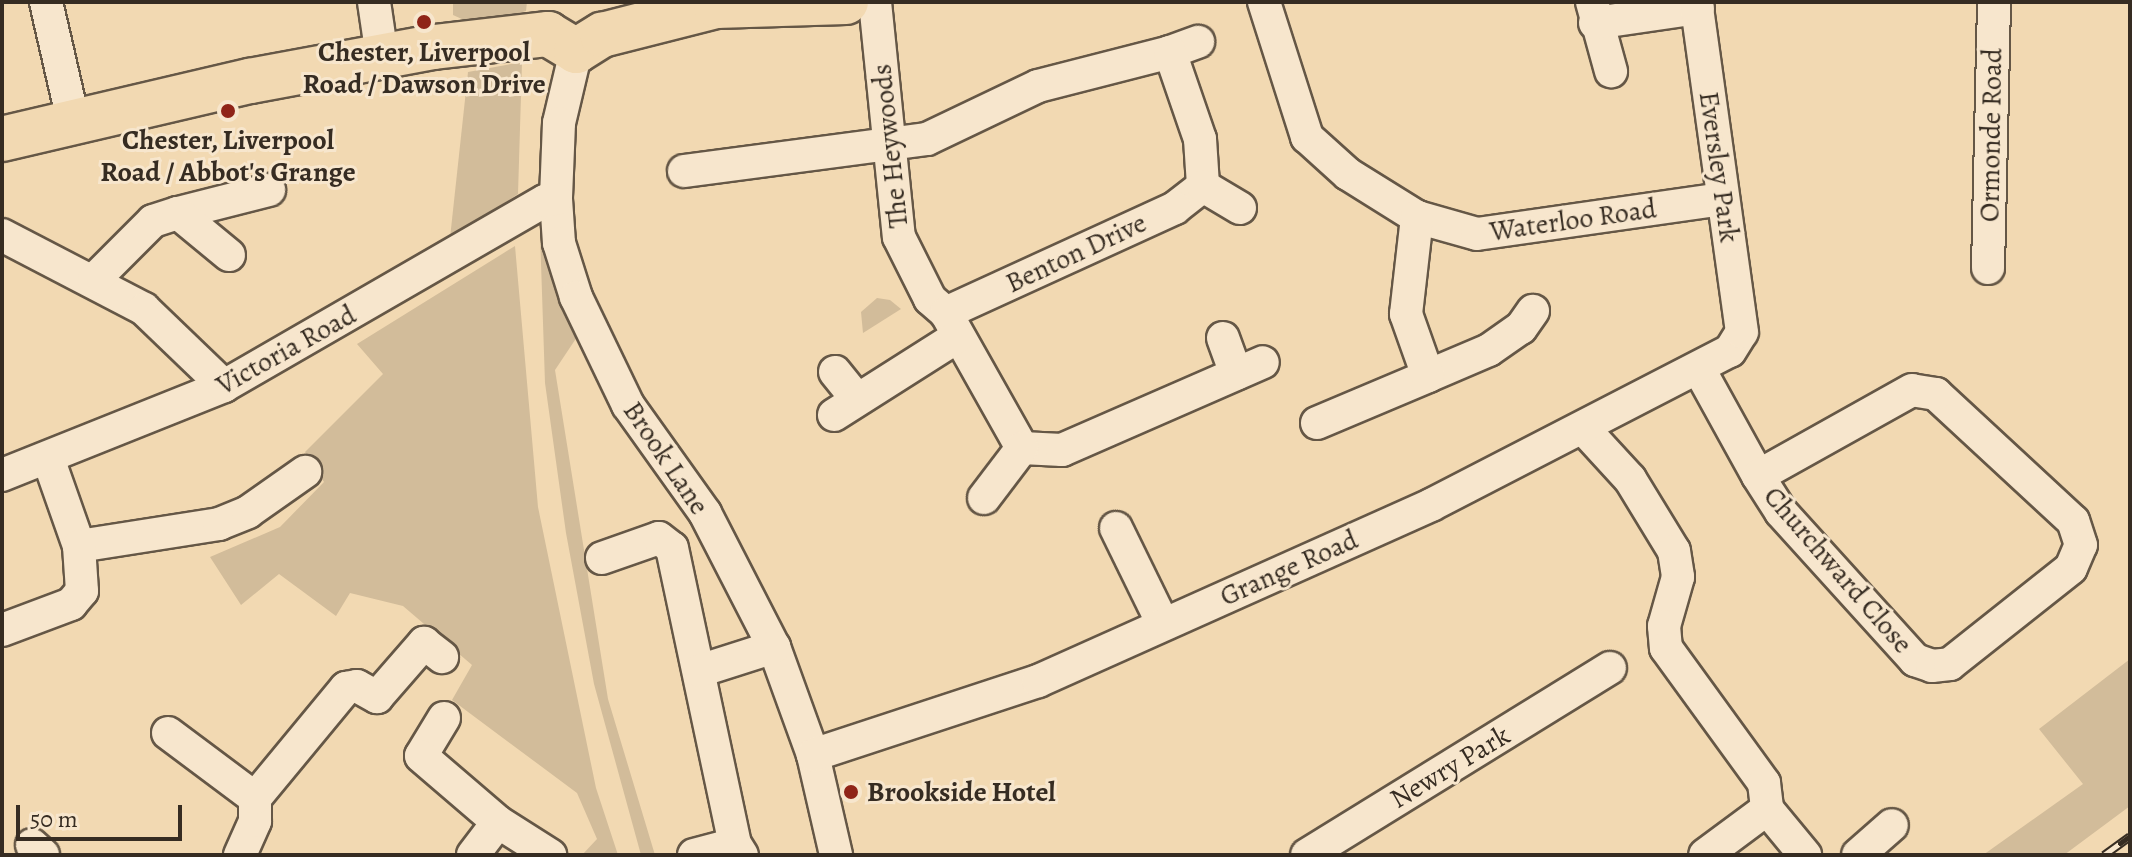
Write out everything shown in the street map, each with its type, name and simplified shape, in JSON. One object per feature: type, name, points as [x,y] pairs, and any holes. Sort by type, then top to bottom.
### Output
[{"type":"highway","points":[[2,139],[73,120],[434,47],[562,43],[716,6],[846,2]]},
{"type":"street","points":[[46,2],[73,120]]},
{"type":"street","points":[[374,2],[382,56]]},
{"type":"street","name":"The Heywoods","points":[[875,2],[899,237],[930,299],[951,325],[1022,448]]},
{"type":"street","name":"Waterloo Road","points":[[1264,2],[1307,137],[1348,174],[1417,217],[1477,234],[1722,199]]},
{"type":"street","name":"Ormonde Road","points":[[1988,268],[1994,2]]},
{"type":"street","points":[[1611,71],[1593,12],[1697,5]]},
{"type":"street","name":"Eversley Park","points":[[1697,5],[1742,332]]},
{"type":"street","name":"Brook Lane","points":[[562,43],[559,123],[550,200],[559,243],[576,297],[621,391],[705,513],[774,647],[813,755],[836,855]]},
{"type":"street","points":[[684,171],[927,139],[1038,86],[1184,47],[1200,139],[1203,186],[1240,208]]},
{"type":"street","name":"Benton Drive","points":[[835,372],[845,407],[951,325],[1175,208],[1203,186]]},
{"type":"street","points":[[94,280],[153,221],[269,190]]},
{"type":"street","name":"Victoria Road","points":[[2,475],[224,386],[550,200]]},
{"type":"street","points":[[178,213],[229,255]]},
{"type":"street","points":[[1417,217],[1406,314],[1428,376]]},
{"type":"street","points":[[2,235],[94,280],[144,309],[224,386]]},
{"type":"street","points":[[1317,423],[1489,350],[1521,328],[1533,311]]},
{"type":"street","name":"Grange Road","points":[[813,755],[1038,681],[1431,505],[1699,369],[1730,351],[1742,332]]},
{"type":"street","points":[[984,498],[1022,448],[1062,450],[1250,368],[1223,338]]},
{"type":"street","name":"Churchward Close","points":[[1699,369],[1758,476],[1781,512],[1915,660],[1932,666],[1950,664],[2071,568],[2081,545],[2073,521],[1936,394],[1912,390],[1758,476]]},
{"type":"street","points":[[1584,429],[1630,479],[1674,551],[1678,577],[1664,626],[1666,648],[1764,783],[1767,809],[1805,855]]},
{"type":"street","points":[[2,630],[71,604],[82,591],[79,546],[48,458]]},
{"type":"street","points":[[79,546],[219,524],[248,512],[305,472]]},
{"type":"street","points":[[1116,528],[1163,624]]},
{"type":"street","points":[[602,558],[659,538],[672,548],[738,850],[694,855]]},
{"type":"street","points":[[252,851],[255,798],[346,688],[357,686],[377,697],[424,643],[442,657]]},
{"type":"street","points":[[699,671],[774,647]]},
{"type":"street","name":"Newry Park","points":[[1311,854],[1604,684]]},
{"type":"street","points":[[444,718],[421,756],[498,822],[550,855]]},
{"type":"street","points":[[168,733],[255,798]]},
{"type":"street","points":[[1705,855],[1767,809]]},
{"type":"street","points":[[473,855],[498,822]]},
{"type":"street","points":[[1858,855],[1892,825]]},
{"type":"shaded area","points":[[453,2],[527,2],[526,11],[475,25],[453,15]]},
{"type":"shaded area","points":[[522,62],[518,194],[450,238],[468,72]]},
{"type":"shaded area","points":[[540,233],[577,337],[555,370],[608,699],[655,855],[641,855],[594,684],[566,533],[545,383]]},
{"type":"shaded area","points":[[515,246],[538,507],[596,788],[618,855],[582,855],[597,839],[577,793],[452,700],[472,665],[403,606],[350,593],[336,616],[279,574],[241,605],[210,557],[280,527],[324,482],[305,452],[383,374],[357,344]]},
{"type":"shaded area","points":[[877,298],[890,300],[901,309],[863,333],[861,312]]},
{"type":"shaded area","points":[[2130,659],[2130,806],[2064,855],[1983,855],[2083,784],[2039,729]]},
{"type":"railway","points":[[2104,855],[2130,836]]},
{"type":"place","name":"Chester, Liverpool Road / Dawson Drive","points":[[424,22]]},
{"type":"place","name":"Chester, Liverpool Road / Abbot's Grange","points":[[228,111]]},
{"type":"place","name":"Brookside Hotel","points":[[851,792]]}]
